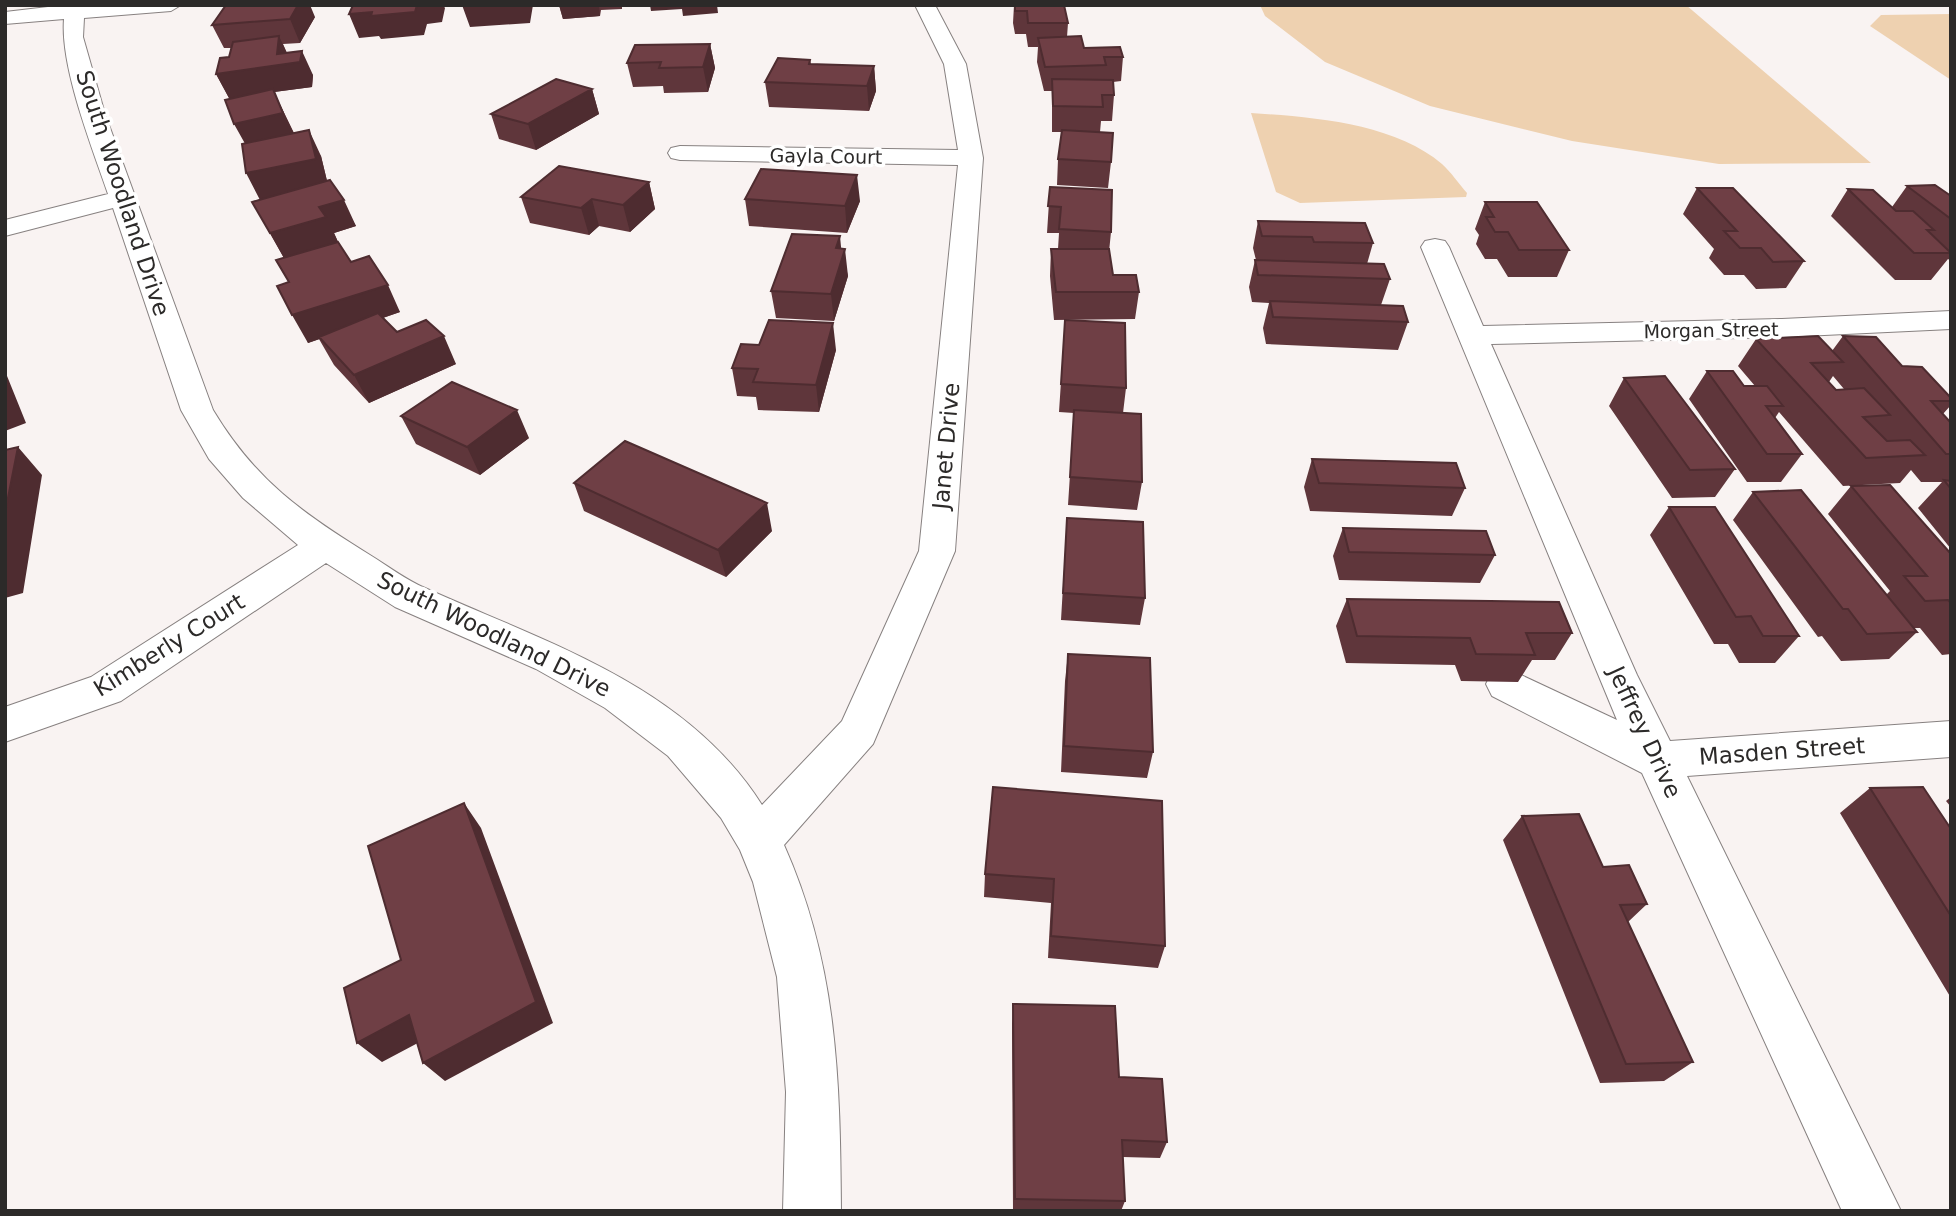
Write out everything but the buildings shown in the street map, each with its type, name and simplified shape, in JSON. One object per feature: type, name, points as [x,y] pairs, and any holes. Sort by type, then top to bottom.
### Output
[{"type":"street","points":[[5,18],[75,9],[170,5]]},
{"type":"street","name":"Janet Drive","points":[[758,840],[858,732],[937,551],[971,158],[955,64],[925,5]]},
{"type":"street","name":"South Woodland Drive","points":[[75,9],[73,37],[93,114],[197,410],[221,451],[254,490],[324,546],[408,597],[550,658],[620,696],[683,743],[737,804],[758,840],[777,882],[802,977],[813,1092],[812,1211]]},
{"type":"street","name":"Gayla Court","points":[[680,153],[971,158]]},
{"type":"street","points":[[5,228],[122,198]]},
{"type":"street","name":"Jeffrey Drive","points":[[1435,247],[1617,675],[1872,1211]]},
{"type":"street","name":"Morgan Street","points":[[1471,335],[1782,328],[1951,320]]},
{"type":"street","name":"Kimberly Court","points":[[5,725],[106,689],[324,546]]},
{"type":"street","points":[[1506,684],[1657,760]]},
{"type":"street","name":"Masden Street","points":[[1657,760],[1951,739]]},
{"type":"shaded area","points":[[1260,5],[1686,5],[1871,163],[1719,164],[1572,141],[1430,106],[1325,62],[1265,16]]},
{"type":"shaded area","points":[[1951,14],[1951,80],[1870,26],[1881,15]]},
{"type":"shaded area","points":[[1251,113],[1326,120],[1400,139],[1423,150],[1442,164],[1467,193],[1466,197],[1300,203],[1276,192]]}]
